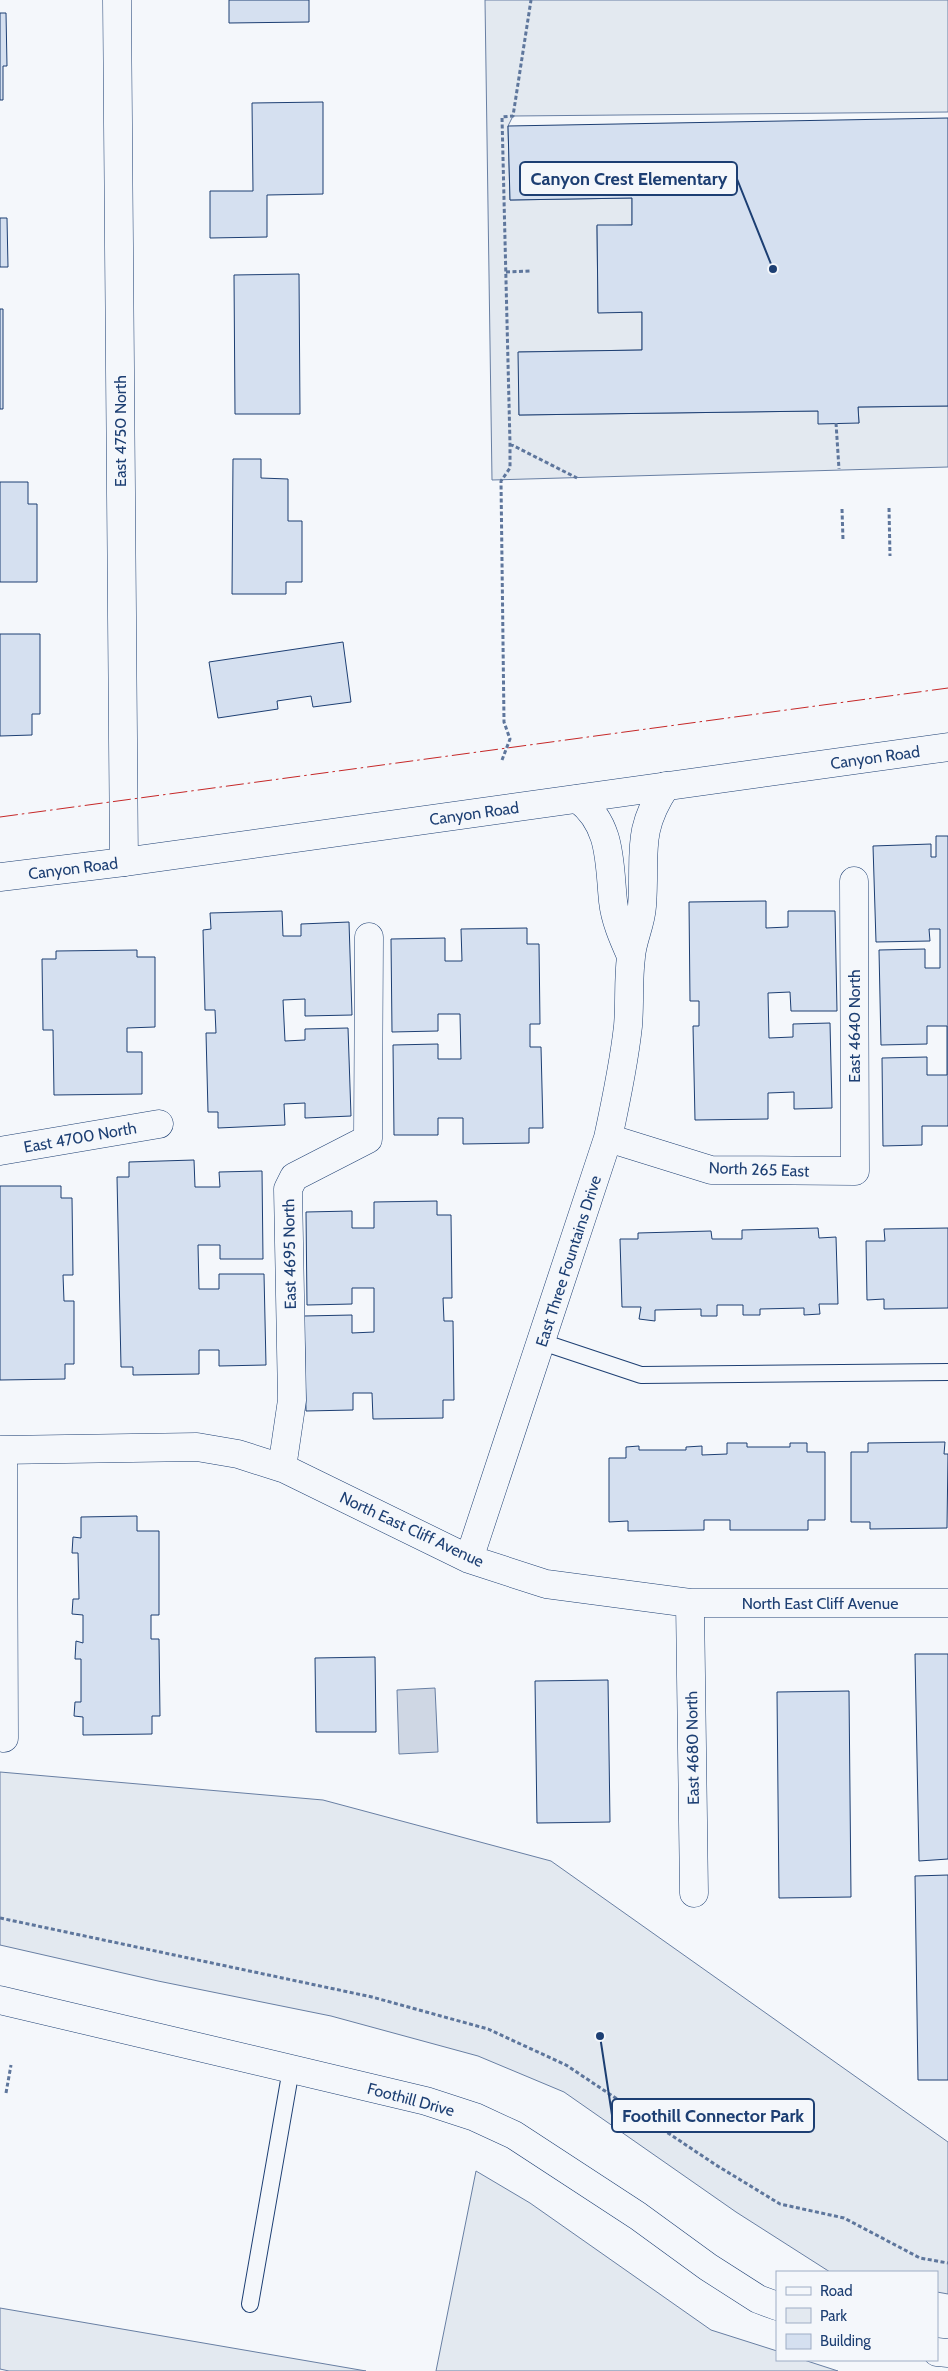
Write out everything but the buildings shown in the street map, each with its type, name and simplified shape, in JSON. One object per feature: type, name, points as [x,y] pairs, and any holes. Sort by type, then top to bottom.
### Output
[{"type":"street","name":"East 4750 North","points":[[117,0],[124,862]]},
{"type":"street","name":"Canyon Road","points":[[0,876],[124,862],[948,747]]},
{"type":"street","name":"East Three Fountains Drive","points":[[469,1559],[608,1138],[628,1027],[630,956],[638,934],[642,906],[643,836],[651,810],[666,786]]},
{"type":"street","name":"East Three Fountains Drive","points":[[578,799],[596,816],[604,833],[609,850],[613,902],[630,956]]},
{"type":"street","name":"East 4640 North","points":[[854,881],[855,1171]]},
{"type":"street","name":"East 4695 North","points":[[282,1468],[292,1400],[288,1189],[294,1177],[368,1139],[369,937]]},
{"type":"street","name":"East 4700 North","points":[[0,1151],[160,1124]]},
{"type":"street","name":"North 265 East","points":[[608,1138],[711,1170],[855,1171]]},
{"type":"street","name":"North East Cliff Avenue","points":[[2,1450],[197,1447],[238,1454],[282,1468],[469,1559],[546,1584],[690,1603],[948,1603]]},
{"type":"street","points":[[2,1450],[4,1738]]},
{"type":"street","name":"East 4680 North","points":[[690,1603],[694,1893]]},
{"type":"street","name":"Foothill Drive","points":[[0,2000],[426,2101],[474,2117],[514,2135],[638,2216],[708,2267],[758,2298],[776,2306]]},
{"type":"lane","points":[[542,1342],[641,1375],[948,1372]]},
{"type":"lane","points":[[250,2304],[291,2069]]},
{"type":"path","points":[[502,760],[510,739],[504,722],[501,481],[510,468],[510,444],[502,117],[513,116],[531,0]]},
{"type":"path","points":[[506,272],[530,271]]},
{"type":"path","points":[[836,423],[839,468]]},
{"type":"path","points":[[510,444],[577,478]]},
{"type":"path","points":[[842,508],[843,540]]},
{"type":"path","points":[[889,508],[890,556]]},
{"type":"path","points":[[0,1918],[372,1997],[488,2029],[566,2065],[716,2165],[780,2204],[844,2218],[920,2258],[948,2263]]},
{"type":"path","points":[[6,2093],[10,2066]]},
{"type":"green space","points":[[485,0],[948,0],[948,112],[513,116],[508,126],[510,200],[632,198],[632,225],[597,226],[598,312],[642,312],[642,350],[519,352],[519,415],[818,411],[859,423],[858,407],[948,406],[948,467],[492,480]]},
{"type":"green space","points":[[0,1772],[323,1800],[551,1861],[948,2142],[948,2294],[938,2292],[938,2271],[828,2271],[736,2212],[564,2092],[478,2056],[331,2016],[158,1981],[0,1945]]},
{"type":"green space","points":[[476,2171],[530,2203],[711,2330],[776,2351],[776,2361],[807,2361],[838,2371],[436,2371]]},
{"type":"green space","points":[[0,2308],[366,2371],[9,2371],[0,2369]]},
{"type":"shaded area","points":[[435,1688],[438,1752],[399,1754],[397,1690]]},
{"type":"power","points":[[0,817],[948,688]]},
{"type":"place","name":"Canyon Crest Elementary","points":[[773,269]]},
{"type":"place","name":"Foothill Connector Park","points":[[600,2036]]}]
